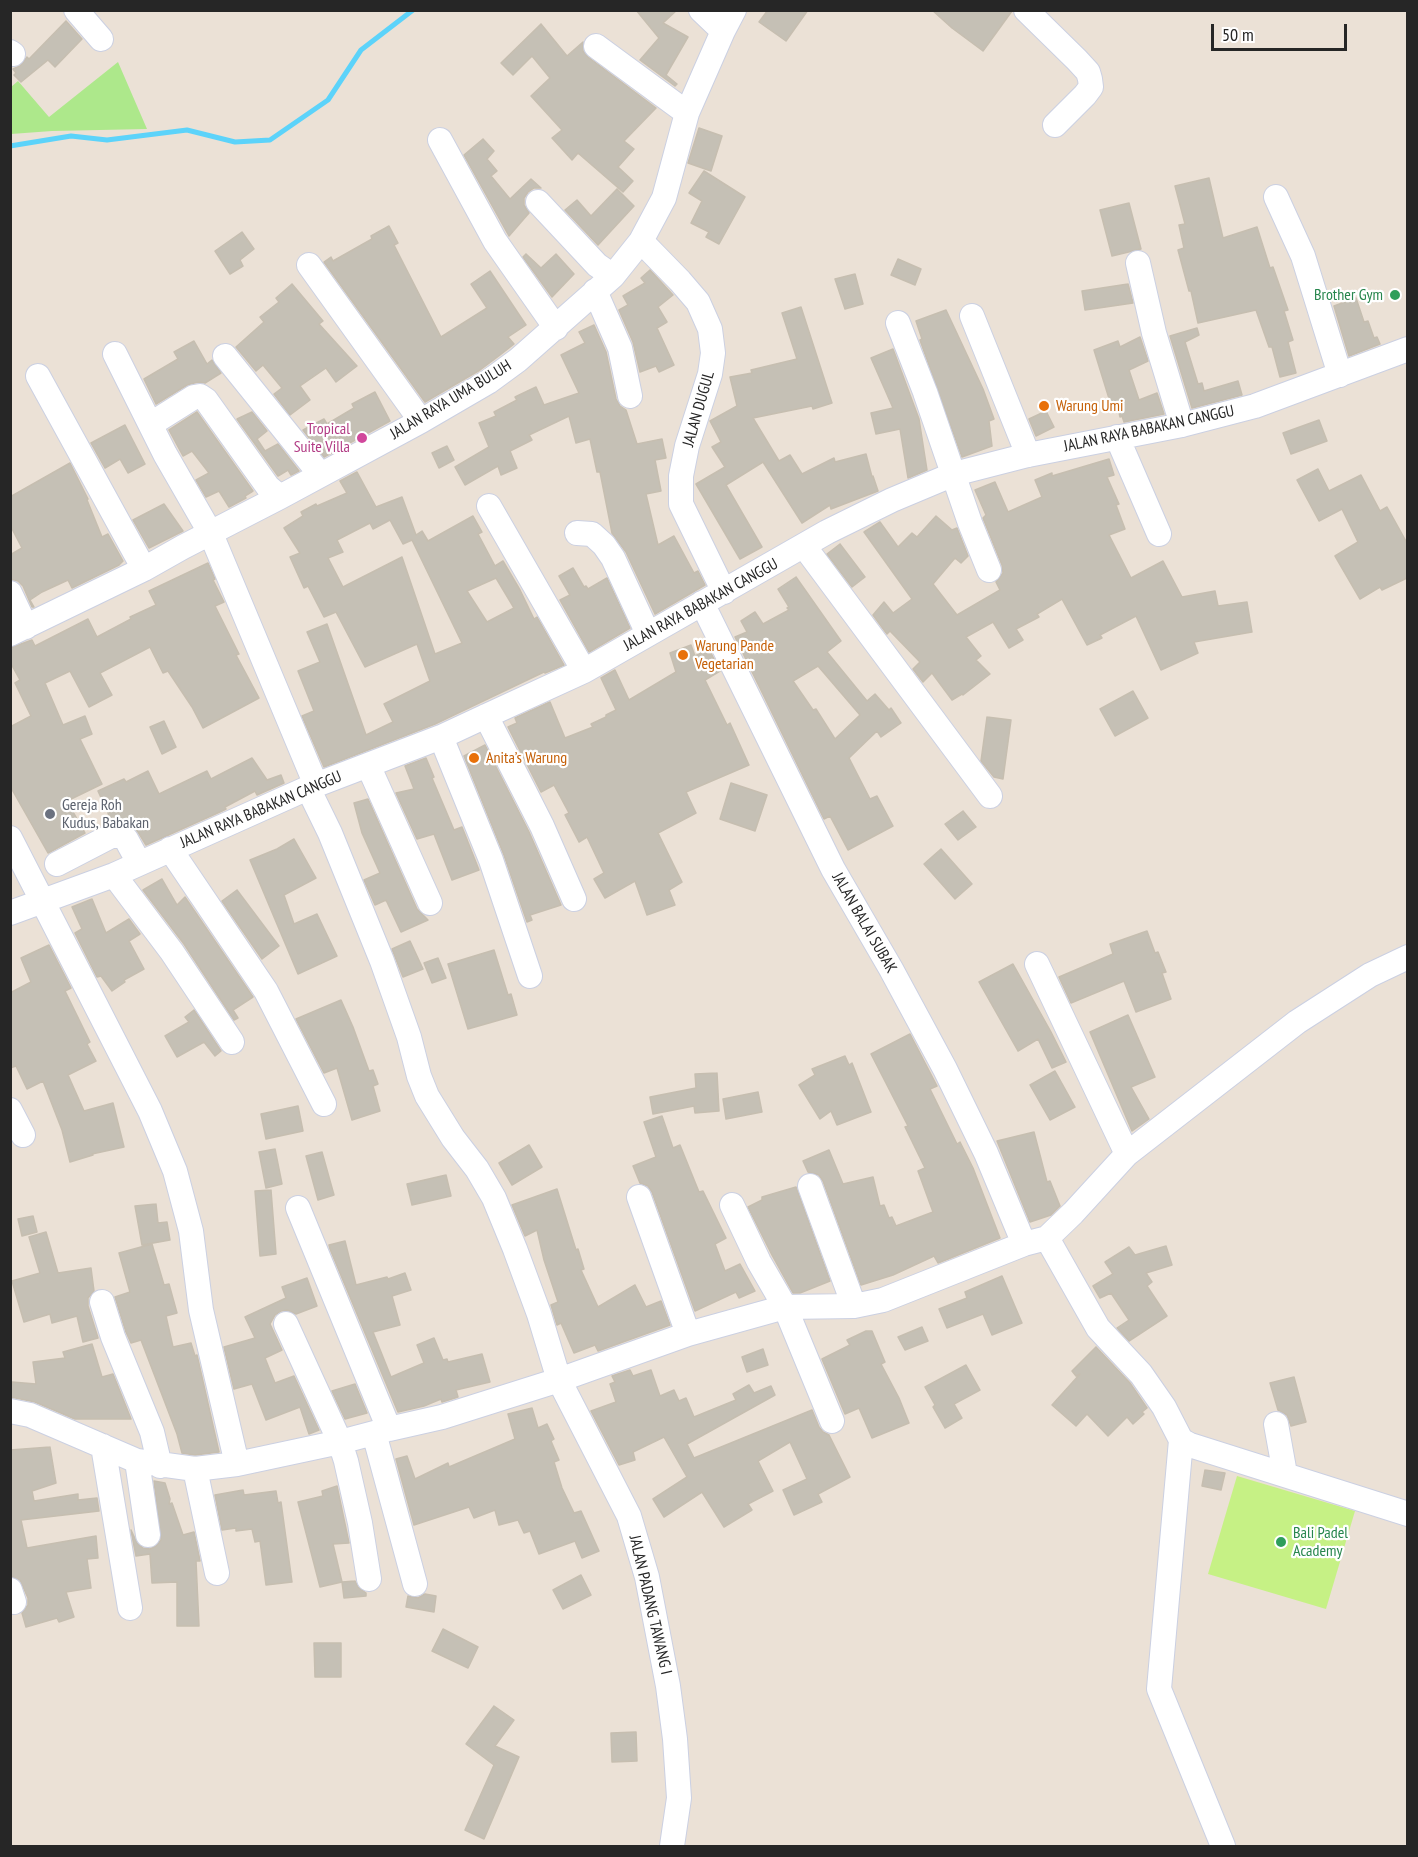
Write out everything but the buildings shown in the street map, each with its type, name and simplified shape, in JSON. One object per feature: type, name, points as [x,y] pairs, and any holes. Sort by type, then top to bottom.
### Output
[{"type":"street","points":[[76,10],[101,39]]},
{"type":"street","points":[[701,10],[729,21]]},
{"type":"street","points":[[1026,10],[1077,60],[1088,72],[1090,79],[1090,87],[1085,94],[1055,125]]},
{"type":"street","name":"JALAN RAYA UMA BULUH","points":[[18,631],[144,569],[422,421],[488,382],[556,328],[604,283],[641,241],[664,198],[687,113],[729,21]]},
{"type":"street","points":[[596,46],[687,113]]},
{"type":"street","points":[[440,140],[495,242],[556,328]]},
{"type":"street","points":[[1276,197],[1303,256],[1340,375]]},
{"type":"street","points":[[538,202],[597,265],[604,283],[630,396]]},
{"type":"street","name":"JALAN DUGUL","points":[[641,241],[698,302],[710,329],[713,353],[710,374],[687,446],[681,476],[681,504],[724,592]]},
{"type":"street","points":[[1138,263],[1154,333],[1182,425]]},
{"type":"street","points":[[309,265],[422,421]]},
{"type":"street","points":[[972,316],[1028,455]]},
{"type":"street","points":[[898,323],[989,570]]},
{"type":"street","name":"JALAN RAYA BABAKAN CANGGU","points":[[10,913],[114,875],[312,786],[441,737],[584,671],[827,532],[892,500],[954,474],[1028,455],[1182,425],[1255,406],[1407,349]]},
{"type":"street","name":"JALAN PADANG TAWANG I","points":[[115,354],[165,454],[211,534],[382,960],[427,1096],[494,1198],[539,1314],[560,1380],[629,1516],[647,1577],[668,1686],[675,1739],[679,1798],[672,1846]]},
{"type":"street","points":[[225,356],[320,474]]},
{"type":"street","points":[[38,376],[144,569]]},
{"type":"street","points":[[159,419],[194,397],[200,396],[206,400],[268,487],[280,497]]},
{"type":"street","points":[[1117,437],[1159,534]]},
{"type":"street","points":[[489,506],[584,671]]},
{"type":"street","points":[[577,532],[592,534],[604,544],[613,558],[648,634]]},
{"type":"street","points":[[804,546],[990,796]]},
{"type":"street","points":[[10,593],[18,631]]},
{"type":"street","name":"JALAN BALAI SUBAK","points":[[702,603],[833,869],[891,969],[986,1153],[1035,1241],[1098,1328],[1141,1374],[1164,1407],[1182,1440]]},
{"type":"street","points":[[486,716],[542,826],[574,898]]},
{"type":"street","points":[[441,737],[491,860],[531,976]]},
{"type":"street","points":[[368,765],[430,903]]},
{"type":"street","points":[[57,864],[111,836],[122,836],[126,839],[139,863]]},
{"type":"street","points":[[10,838],[150,1111],[175,1171],[191,1231],[201,1310],[237,1464]]},
{"type":"street","points":[[170,849],[267,991],[324,1104]]},
{"type":"street","points":[[114,875],[172,952],[232,1042]]},
{"type":"street","points":[[10,1411],[30,1415],[148,1463],[195,1469],[237,1464],[442,1417],[560,1380],[688,1334],[785,1307],[854,1306],[883,1300],[1035,1241],[1073,1213],[1127,1154],[1297,1022],[1370,975],[1407,957]]},
{"type":"street","points":[[1037,964],[1127,1154]]},
{"type":"street","points":[[10,1110],[23,1136]]},
{"type":"street","points":[[810,1186],[854,1306]]},
{"type":"street","points":[[639,1197],[688,1334]]},
{"type":"street","points":[[732,1205],[759,1262],[785,1307],[832,1421]]},
{"type":"street","points":[[298,1208],[381,1431],[415,1584]]},
{"type":"street","points":[[102,1302],[113,1337],[152,1432],[148,1463],[148,1535]]},
{"type":"street","points":[[286,1324],[340,1442],[360,1523],[369,1579]]},
{"type":"street","points":[[1276,1424],[1286,1474]]},
{"type":"street","points":[[1223,1846],[1159,1689],[1182,1440],[1190,1445],[1407,1514]]},
{"type":"street","points":[[103,1446],[130,1608]]},
{"type":"street","points":[[195,1469],[217,1573]]},
{"type":"green space","points":[[118,62],[147,129],[11,134],[11,87],[18,81],[49,117]]},
{"type":"green space","name":"Bali Padel Academy","points":[[1237,1476],[1355,1511],[1326,1609],[1208,1574]]},
{"type":"waterway","points":[[10,146],[71,136],[107,140],[187,130],[235,142],[270,140],[328,100],[361,50],[413,10]]},
{"type":"place","name":"Brother Gym","points":[[1395,295]]},
{"type":"place","name":"Warung Umi","points":[[1044,406]]},
{"type":"place","name":"Tropical Suite Villa","points":[[362,438]]},
{"type":"place","name":"Warung Pande Vegetarian","points":[[683,655]]},
{"type":"place","name":"Anita’s Warung","points":[[474,758]]},
{"type":"place","name":"Gereja Roh Kudus, Babakan","points":[[50,814]]},
{"type":"place","name":"Bali Padel Academy","points":[[1281,1542]]}]
